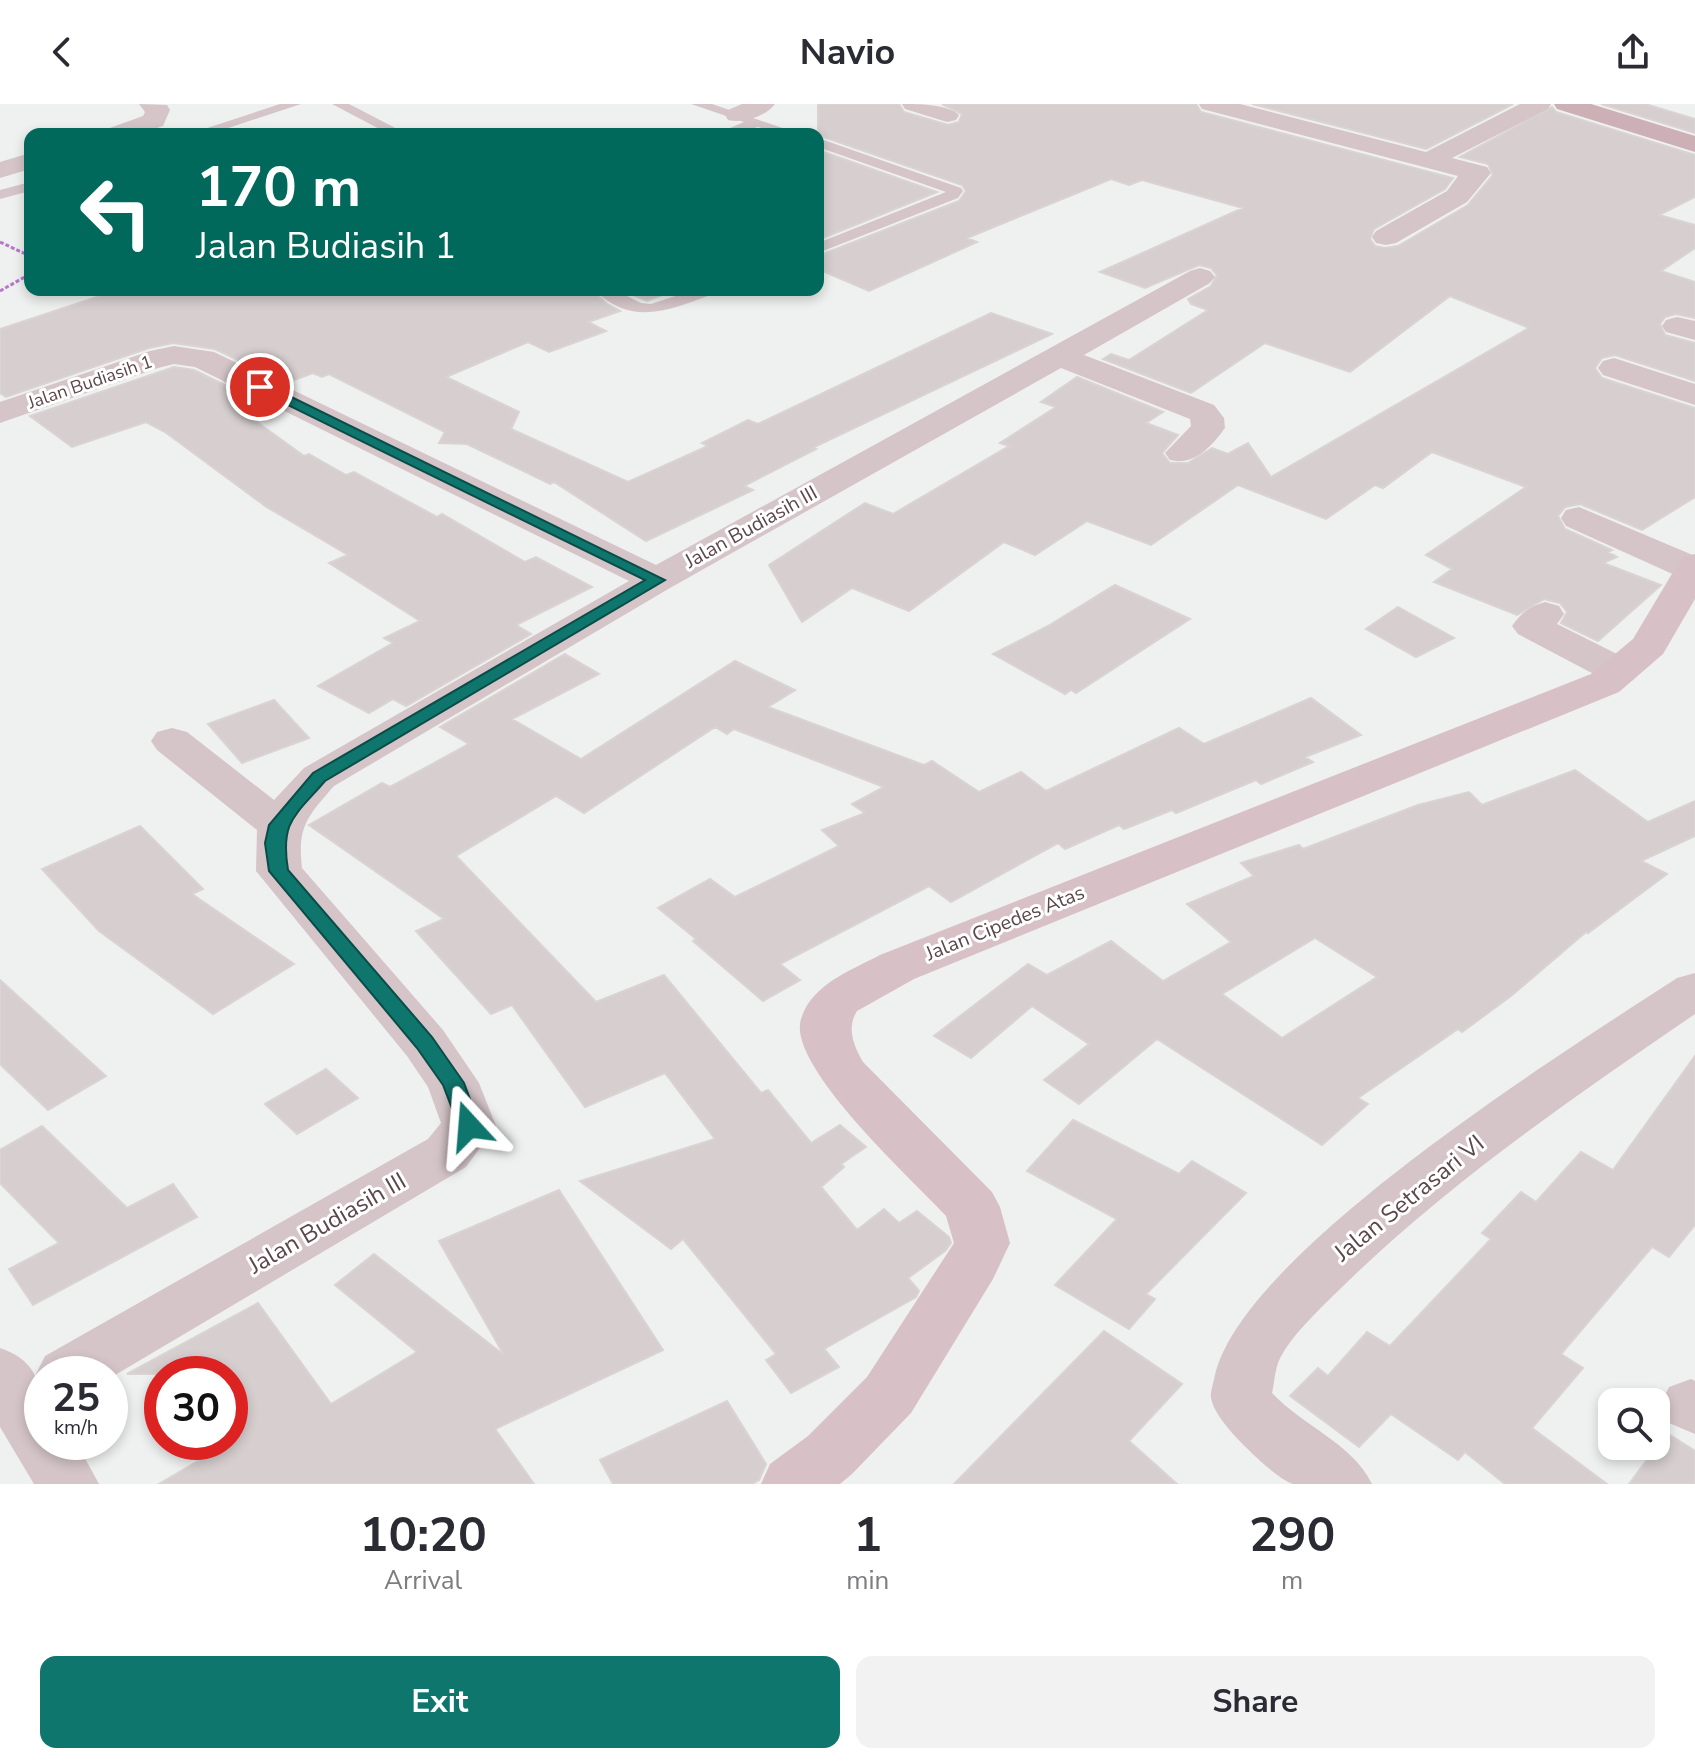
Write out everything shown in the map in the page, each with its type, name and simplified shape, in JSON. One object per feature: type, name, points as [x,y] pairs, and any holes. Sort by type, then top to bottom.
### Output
[{"type":"main road","points":[[1566,104],[1695,144]]},
{"type":"street","points":[[914,104],[947,115]]},
{"type":"street","points":[[1211,104],[1478,173],[1465,183],[1457,196],[1386,237]]},
{"type":"street","points":[[1429,160],[1539,104]]},
{"type":"street","points":[[126,128],[153,112]]},
{"type":"street","points":[[0,170],[24,163]]},
{"type":"street","name":"Jalan Budiasih III","points":[[112,1356],[447,1153],[469,1126],[453,1083],[425,1043],[279,871],[274,843],[278,825],[319,777],[657,580],[1200,277]]},
{"type":"street","name":"Jalan Budiasih 1","points":[[0,413],[150,360],[174,355],[196,357],[657,580]]},
{"type":"street","points":[[1059,356],[1202,412],[1207,418],[1208,428],[1182,453]]},
{"type":"street","points":[[1614,368],[1695,395]]},
{"type":"street","points":[[1579,518],[1693,567]]},
{"type":"street","name":"Jalan Cipedes Atas","points":[[793,1484],[830,1455],[889,1395],[973,1263],[982,1243],[972,1207],[844,1075],[827,1044],[826,1020],[839,999],[897,967],[1605,683],[1649,646],[1693,567]]},
{"type":"street","points":[[1545,614],[1532,626],[1619,671]]},
{"type":"street","points":[[172,741],[278,825]]},
{"type":"street","name":"Jalan Setrasari VI","points":[[1340,1484],[1256,1418],[1242,1399],[1240,1376],[1263,1333],[1350,1240],[1434,1173],[1471,1144],[1695,990]]},
{"type":"street","points":[[58,1460],[67,1484]]},
{"type":"lane","points":[[216,128],[294,104]]},
{"type":"lane","points":[[339,104],[388,128]]},
{"type":"lane","points":[[698,104],[774,128]]},
{"type":"lane","points":[[824,144],[956,191],[953,195],[824,246]]},
{"type":"lane","points":[[0,195],[24,188]]},
{"type":"lane","points":[[614,296],[637,308],[652,309],[692,296]]},
{"type":"path","points":[[0,242],[24,253]]},
{"type":"path","points":[[0,291],[24,277]]},
{"type":"building","points":[[818,104],[899,104],[904,112],[948,125],[959,122],[962,114],[942,104],[1196,104],[1201,112],[1453,178],[1445,189],[1374,229],[1370,239],[1375,246],[1385,248],[1398,246],[1468,205],[1493,175],[1488,164],[1460,157],[1552,107],[1556,112],[1695,155],[1695,197],[1659,215],[1695,225],[1695,248],[1661,271],[1695,282],[1695,318],[1676,314],[1665,317],[1660,324],[1665,335],[1695,343],[1695,381],[1615,355],[1602,358],[1595,368],[1602,378],[1695,408],[1695,497],[1642,530],[1580,504],[1565,507],[1558,516],[1565,529],[1612,550],[1608,552],[1617,557],[1603,563],[1661,585],[1598,641],[1561,623],[1567,612],[1560,603],[1544,599],[1517,615],[1434,582],[1452,569],[1426,555],[1526,487],[1432,452],[1383,488],[1375,485],[1326,519],[1238,485],[1151,545],[1087,521],[1035,555],[1004,542],[909,611],[852,588],[802,622],[769,565],[865,503],[893,514],[1009,446],[1000,443],[1056,407],[1041,402],[1077,377],[1163,412],[1146,423],[1178,435],[1162,453],[1170,463],[1188,463],[1212,448],[1228,454],[1248,443],[1271,477],[1529,328],[1450,296],[1350,372],[1265,343],[1191,393],[1103,359],[1111,354],[1129,360],[1208,310],[1191,304],[1188,299],[1211,286],[1217,275],[1211,268],[1199,265],[1145,288],[1100,272],[1243,208],[1142,180],[1129,185],[1111,179],[967,238],[977,242],[869,291],[824,272],[824,254],[959,201],[966,191],[962,185],[824,137],[824,128],[818,128]]},
{"type":"building","points":[[1252,104],[1513,104],[1426,149]]},
{"type":"building","points":[[1601,104],[1645,104],[1695,119],[1695,133]]},
{"type":"building","points":[[824,152],[937,192],[824,238]]},
{"type":"building","points":[[100,296],[598,296],[620,311],[588,322],[606,331],[549,352],[528,342],[446,377],[519,412],[511,429],[628,482],[708,446],[702,443],[748,420],[758,424],[991,313],[1052,334],[812,448],[816,449],[744,486],[753,490],[646,541],[554,482],[550,484],[467,444],[439,443],[445,432],[329,374],[322,377],[313,373],[286,383],[215,349],[173,343],[149,348],[6,397],[0,393],[0,329]]},
{"type":"building","points":[[636,296],[660,296],[647,301]]},
{"type":"building","points":[[174,367],[194,370],[251,398],[233,405],[304,456],[309,454],[346,475],[354,472],[437,517],[442,514],[525,562],[536,557],[592,587],[516,625],[531,634],[406,706],[393,699],[369,713],[318,686],[393,643],[384,638],[420,621],[329,563],[348,555],[265,506],[165,432],[146,422],[72,447],[30,416]]},
{"type":"building","points":[[1115,585],[1190,619],[1076,693],[1071,690],[1065,694],[993,654],[1048,626]]},
{"type":"building","points":[[1398,607],[1454,638],[1416,657],[1366,629]]},
{"type":"building","points":[[565,654],[599,674],[512,719],[581,759],[735,661],[795,690],[768,707],[924,765],[932,761],[979,792],[1021,772],[1046,791],[1179,728],[1204,744],[1311,698],[1361,735],[1305,757],[1313,762],[1261,784],[1256,780],[1176,813],[1172,810],[1124,829],[1119,825],[1065,849],[1058,843],[951,902],[929,886],[780,964],[800,980],[763,1001],[658,908],[710,879],[735,897],[839,846],[822,830],[865,813],[852,804],[884,787],[734,729],[727,734],[715,727],[584,813],[556,796],[456,856],[596,1002],[664,975],[761,1093],[768,1090],[811,1143],[840,1125],[866,1147],[841,1164],[844,1167],[821,1187],[857,1230],[884,1209],[899,1223],[917,1211],[949,1237],[951,1243],[945,1251],[908,1278],[919,1291],[916,1297],[824,1349],[839,1367],[791,1393],[766,1360],[776,1354],[683,1239],[671,1249],[580,1181],[715,1139],[665,1073],[585,1107],[512,1005],[491,1014],[416,931],[444,919],[309,825],[382,783],[390,787],[469,744],[440,727]]},
{"type":"building","points":[[274,700],[309,738],[242,763],[208,724]]},
{"type":"building","points":[[1575,770],[1648,822],[1695,801],[1695,836],[1641,861],[1667,874],[1586,932],[1511,996],[1462,1032],[1458,1029],[1358,1098],[1368,1104],[1322,1145],[1157,1039],[1079,1104],[1044,1080],[1089,1044],[1032,1006],[971,1058],[934,1036],[1028,964],[1047,975],[1111,941],[1163,981],[1231,942],[1187,904],[1254,876],[1241,863],[1299,845],[1303,849],[1418,805],[1469,792],[1482,805]],"holes":[[[1315,938],[1377,977],[1282,1038],[1222,994]]]},
{"type":"building","points":[[140,826],[203,889],[192,894],[294,964],[213,1014],[99,931],[42,869]]},
{"type":"building","points":[[0,980],[106,1076],[48,1110],[0,1064]]},
{"type":"building","points":[[1695,1056],[1695,1225],[1669,1257],[1652,1247],[1561,1354],[1583,1368],[1532,1428],[1607,1484],[1505,1484],[1465,1452],[1458,1460],[1391,1414],[1359,1447],[1290,1396],[1318,1368],[1328,1376],[1367,1332],[1390,1346],[1491,1239],[1482,1233],[1521,1192],[1536,1202],[1581,1152],[1613,1170]]},
{"type":"building","points":[[326,1069],[358,1098],[297,1134],[265,1104]]},
{"type":"building","points":[[1073,1120],[1179,1174],[1192,1161],[1246,1193],[1146,1294],[1155,1299],[1129,1329],[1055,1285],[1117,1219],[1027,1171]]},
{"type":"building","points":[[42,1126],[127,1208],[173,1184],[197,1217],[33,1305],[9,1269],[59,1243],[0,1183],[0,1150]]},
{"type":"building","points":[[559,1190],[663,1350],[495,1429],[534,1484],[159,1484],[200,1460],[248,1460],[248,1356],[160,1356],[258,1303],[331,1404],[417,1352],[335,1285],[374,1254],[504,1355],[439,1241]]},
{"type":"building","points":[[1104,1331],[1182,1384],[1129,1441],[1177,1484],[954,1484]]},
{"type":"building","points":[[144,1365],[144,1374],[128,1373]]},
{"type":"building","points":[[727,1401],[766,1464],[759,1480],[752,1484],[613,1484],[600,1460]]},
{"type":"building","points":[[1670,1435],[1695,1451],[1695,1484],[1629,1484],[1647,1460],[1670,1460]]},
{"type":"route","points":[[260,387],[657,580],[319,777],[278,825],[274,843],[279,871],[425,1043],[453,1083],[469,1126]]}]
